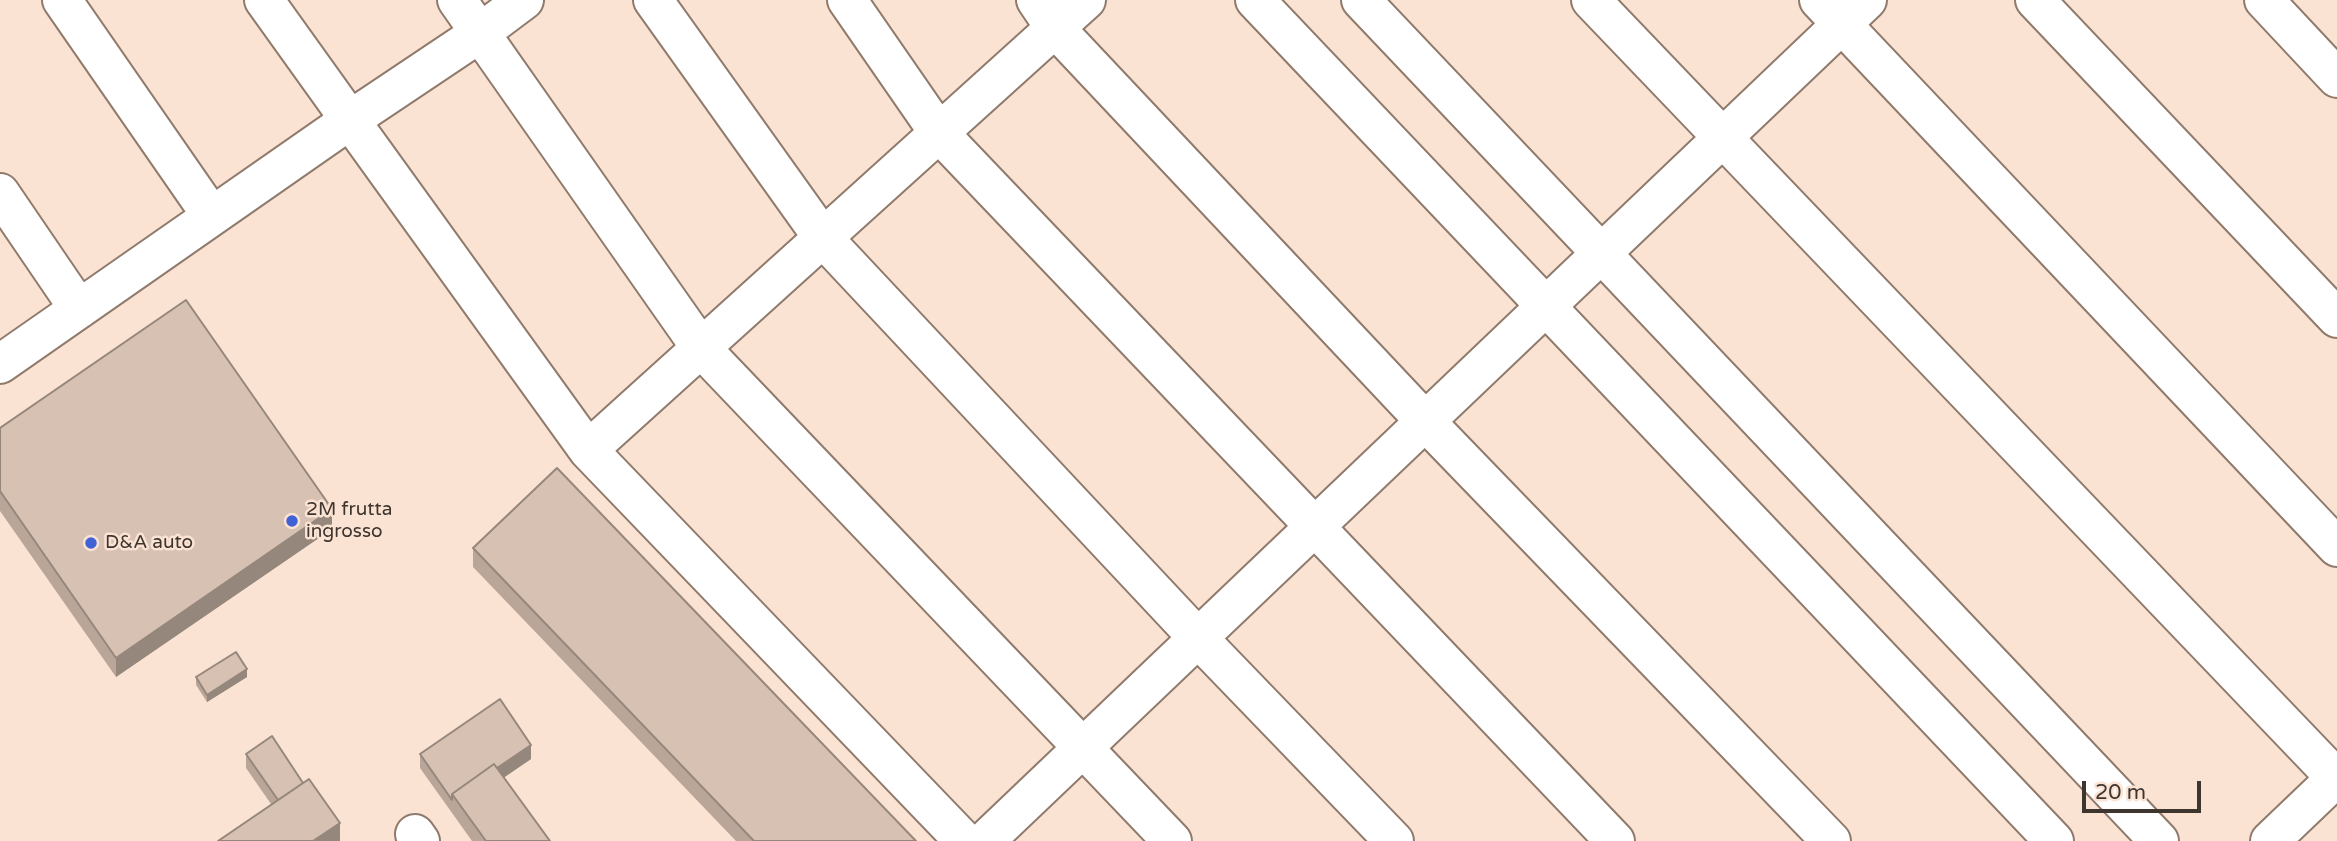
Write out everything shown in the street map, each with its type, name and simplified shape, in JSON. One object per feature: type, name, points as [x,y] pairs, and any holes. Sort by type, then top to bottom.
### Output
[{"type":"lane","points":[[62,0],[211,215]]},
{"type":"lane","points":[[264,0],[588,450],[964,841]]},
{"type":"lane","points":[[457,0],[701,348],[1172,841]]},
{"type":"lane","points":[[0,363],[524,0]]},
{"type":"lane","points":[[653,0],[823,238],[1198,638],[1394,841]]},
{"type":"lane","points":[[847,0],[939,133],[1615,841]]},
{"type":"lane","points":[[588,450],[939,133],[1046,14],[1086,0]]},
{"type":"lane","points":[[1255,0],[1552,300],[2054,841]]},
{"type":"lane","points":[[1361,0],[1594,260],[2159,841]]},
{"type":"lane","points":[[1591,0],[2337,778],[2270,841]]},
{"type":"lane","points":[[2035,0],[2337,317]]},
{"type":"lane","points":[[2264,0],[2337,78]]},
{"type":"lane","points":[[985,841],[1723,137],[1843,8],[2337,547]]},
{"type":"lane","points":[[1046,14],[1425,421],[1831,841]]},
{"type":"lane","points":[[0,193],[79,309]]},
{"type":"building","points":[[186,300],[332,509],[116,658],[0,491],[0,428]]},
{"type":"building","points":[[557,468],[916,841],[754,841],[473,548]]},
{"type":"building","points":[[236,652],[247,669],[207,695],[196,677]]},
{"type":"building","points":[[500,699],[531,745],[497,768],[494,764],[452,794],[452,800],[420,754]]},
{"type":"building","points":[[272,736],[303,783],[278,800],[246,754]]},
{"type":"building","points":[[494,764],[550,841],[486,841],[452,794]]},
{"type":"building","points":[[309,779],[340,823],[313,841],[218,841]]},
{"type":"place","name":"2M frutta ingrosso","points":[[292,521]]},
{"type":"place","name":"D&A auto","points":[[91,543]]}]
